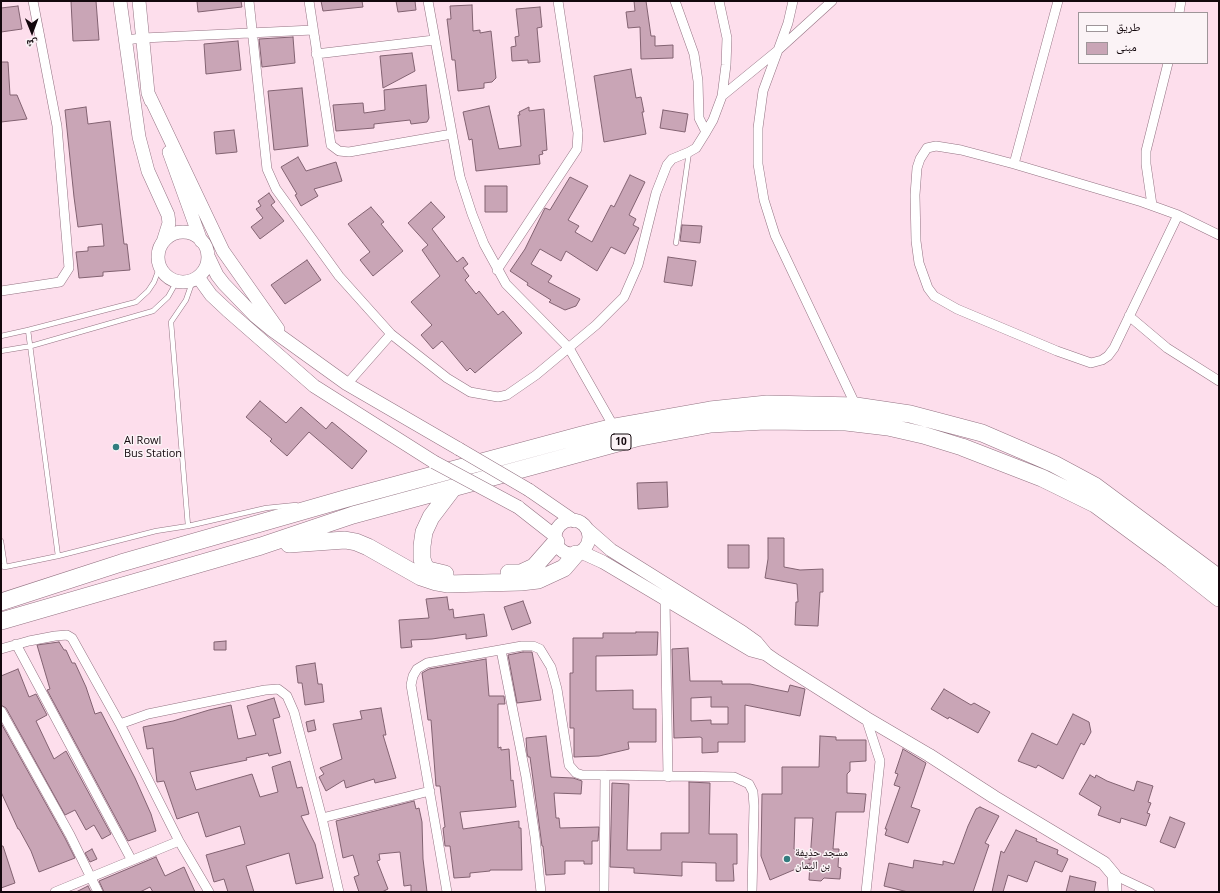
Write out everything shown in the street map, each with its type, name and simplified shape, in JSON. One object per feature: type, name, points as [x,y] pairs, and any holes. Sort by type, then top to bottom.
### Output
[{"type":"highway","name":"10","points":[[1,602],[121,563],[348,498],[614,426],[710,410],[767,404],[856,406],[910,414],[982,433],[1054,464],[1095,486],[1119,502],[1219,578]]},
{"type":"highway","name":"10","points":[[1,621],[261,546],[353,515],[636,438],[711,424],[810,420],[846,422],[888,427],[923,435],[962,447],[1042,478],[1095,504],[1171,560],[1219,598]]},
{"type":"highway","points":[[453,488],[431,517],[424,532],[422,559],[428,570],[450,575],[521,573],[534,567],[556,539]]},
{"type":"highway","points":[[261,546],[345,540],[368,547],[421,577],[436,582],[455,584],[538,580],[564,568],[579,553]]},
{"type":"street","points":[[1,291],[60,282],[69,268],[57,126],[33,1]]},
{"type":"street","points":[[120,1],[139,137],[148,171],[168,215],[169,223],[164,242]]},
{"type":"street","points":[[139,1],[148,93],[201,241],[217,275],[236,298],[255,316],[347,384],[529,490],[574,521],[583,524],[611,550],[742,632],[756,642],[766,654],[866,718],[898,735],[994,797],[1104,863],[1114,875],[1150,892]]},
{"type":"street","points":[[249,1],[265,160],[271,180],[319,251],[357,297],[391,334],[447,378],[470,392],[485,396],[507,395],[517,389],[570,348],[624,297],[638,265],[656,194],[667,165],[676,156],[696,148],[713,120],[722,96],[726,65],[727,38],[719,1]]},
{"type":"street","points":[[309,1],[331,144],[339,151],[349,152],[452,134]]},
{"type":"street","points":[[428,1],[460,177],[484,244],[498,270],[518,297],[570,348],[614,426]]},
{"type":"street","points":[[498,270],[577,149],[578,132],[558,1]]},
{"type":"street","points":[[675,1],[694,54],[698,81],[699,118],[706,132]]},
{"type":"street","points":[[793,1],[788,23],[763,91],[758,128],[758,164],[764,200],[775,235],[856,406]]},
{"type":"street","points":[[722,96],[777,51],[832,1]]},
{"type":"street","points":[[1014,164],[1058,1]]},
{"type":"street","points":[[1179,12],[1181,1]]},
{"type":"street","points":[[125,40],[313,30]]},
{"type":"street","points":[[316,54],[434,40]]},
{"type":"street","points":[[1152,205],[1146,164],[1146,151],[1168,64]]},
{"type":"street","points":[[148,93],[223,251],[286,340]]},
{"type":"street","points":[[1178,215],[1125,326],[1108,356],[1102,360],[1092,363],[1057,351],[957,309],[934,296],[928,288],[918,263],[916,241],[917,168],[922,154],[927,148],[936,146],[1014,164],[1152,205],[1178,215],[1219,236]]},
{"type":"street","points":[[201,241],[190,234],[178,233],[170,236],[159,249],[158,258],[160,266],[170,278],[177,281],[195,279],[204,270],[208,256]]},
{"type":"street","points":[[195,279],[216,300],[314,386],[434,462],[518,507],[556,539]]},
{"type":"street","points":[[1129,316],[1167,348],[1219,381]]},
{"type":"street","points":[[347,384],[391,334]]},
{"type":"street","points":[[574,521],[563,523],[556,531],[556,539],[561,550],[566,553],[579,553],[603,562],[751,650],[766,654]]},
{"type":"street","points":[[579,553],[588,544],[589,534],[587,529]]},
{"type":"street","points":[[665,599],[668,777]]},
{"type":"street","points":[[1,649],[16,644],[55,636],[70,636],[120,724],[179,841],[209,892]]},
{"type":"street","points":[[16,644],[130,859]]},
{"type":"street","points":[[447,892],[411,685],[412,676],[417,669],[427,663],[533,646],[540,649],[551,667],[557,689],[569,765],[576,773],[582,775],[734,777],[749,784],[753,792],[754,806],[752,892]]},
{"type":"street","points":[[501,650],[526,777],[541,892]]},
{"type":"street","points":[[120,724],[148,714],[278,689],[287,696],[291,703],[322,818],[339,892]]},
{"type":"street","points":[[1,711],[70,835],[98,892]]},
{"type":"street","points":[[866,718],[880,761],[866,892]]},
{"type":"street","points":[[604,892],[605,775]]},
{"type":"street","points":[[322,818],[430,791]]},
{"type":"street","points":[[54,892],[130,859],[179,841]]},
{"type":"street","points":[[1114,875],[1115,892]]},
{"type":"lane","points":[[676,244],[689,152]]},
{"type":"lane","points":[[1,336],[136,302],[148,291],[154,282],[160,266]]},
{"type":"lane","points":[[188,526],[171,327],[172,318],[186,300],[195,279]]},
{"type":"lane","points":[[1,351],[31,346],[153,311],[168,297],[177,281]]},
{"type":"lane","points":[[28,330],[58,556]]},
{"type":"lane","points":[[309,503],[348,498]]},
{"type":"lane","points":[[1,542],[3,567],[58,556],[156,531],[188,526],[266,508],[301,504]]},
{"type":"building","points":[[71,1],[96,1],[99,40],[73,41]]},
{"type":"building","points":[[197,1],[241,1],[242,7],[198,12]]},
{"type":"building","points":[[321,1],[362,1],[363,7],[323,11]]},
{"type":"building","points":[[396,1],[415,1],[416,10],[398,12]]},
{"type":"building","points":[[634,1],[646,1],[651,36],[655,36],[655,46],[673,45],[673,58],[641,59],[640,27],[628,28],[626,12],[635,11]]},
{"type":"building","points":[[472,5],[473,31],[480,30],[480,33],[491,31],[496,78],[492,82],[484,83],[484,88],[458,91],[455,60],[452,60],[447,19],[451,19],[450,6]]},
{"type":"building","points":[[18,6],[22,29],[1,32],[1,8]]},
{"type":"building","points":[[540,7],[542,27],[537,28],[540,62],[528,63],[528,60],[512,61],[511,47],[516,46],[515,37],[519,36],[516,9]]},
{"type":"building","points":[[293,37],[295,63],[262,67],[259,39]]},
{"type":"building","points":[[238,41],[241,70],[206,74],[204,44]]},
{"type":"building","points":[[412,53],[415,71],[383,88],[380,56]]},
{"type":"building","points":[[1,62],[8,62],[10,95],[17,95],[27,119],[1,122]]},
{"type":"building","points":[[631,69],[636,98],[641,97],[646,134],[604,142],[594,76]]},
{"type":"building","points":[[426,85],[429,118],[427,122],[411,124],[410,120],[374,124],[374,128],[336,131],[333,105],[363,103],[364,113],[385,110],[384,90]]},
{"type":"building","points":[[302,88],[308,146],[274,150],[268,91]]},
{"type":"building","points":[[489,106],[499,149],[521,146],[519,112],[529,107],[529,111],[544,109],[547,150],[542,151],[543,154],[539,155],[540,164],[476,171],[472,139],[469,140],[463,112]]},
{"type":"building","points":[[86,107],[88,124],[110,121],[124,244],[127,244],[130,270],[103,272],[103,276],[79,278],[76,252],[88,251],[88,247],[104,246],[102,224],[78,227],[74,197],[65,110]]},
{"type":"building","points":[[663,110],[688,114],[685,132],[660,128]]},
{"type":"building","points":[[234,130],[237,152],[216,154],[214,132]]},
{"type":"building","points":[[298,157],[306,171],[336,162],[342,181],[314,189],[318,196],[301,206],[295,195],[297,194],[281,167]]},
{"type":"building","points":[[630,175],[645,182],[629,215],[636,219],[633,225],[639,228],[625,254],[611,247],[597,271],[566,251],[561,261],[540,249],[531,264],[552,276],[548,282],[580,299],[576,306],[565,310],[549,302],[551,300],[527,285],[528,283],[510,271],[525,249],[545,208],[550,210],[570,177],[588,186],[568,220],[579,226],[575,232],[592,242],[611,205],[614,207]]},
{"type":"building","points":[[485,186],[507,186],[507,212],[485,212]]},
{"type":"building","points":[[269,193],[275,202],[271,205],[284,221],[260,239],[251,227],[263,218],[256,209],[261,206],[258,201]]},
{"type":"building","points":[[431,202],[445,217],[432,229],[457,262],[463,257],[468,264],[463,268],[469,276],[465,280],[476,294],[479,291],[498,315],[503,311],[522,333],[475,373],[470,368],[467,371],[442,341],[433,349],[421,335],[432,325],[411,302],[440,276],[422,250],[428,245],[408,223]]},
{"type":"building","points":[[371,207],[384,222],[381,224],[403,251],[373,276],[360,260],[370,252],[348,224]]},
{"type":"building","points":[[682,225],[702,226],[700,243],[680,241]]},
{"type":"building","points":[[668,257],[696,261],[692,286],[664,282]]},
{"type":"building","points":[[307,260],[321,280],[285,304],[271,285]]},
{"type":"building","points":[[260,401],[286,423],[301,407],[326,429],[332,422],[367,451],[352,469],[309,432],[287,456],[270,441],[272,439],[246,417]]},
{"type":"building","points":[[667,482],[668,507],[638,509],[637,483]]},
{"type":"building","points":[[768,538],[784,538],[784,567],[800,570],[823,569],[823,592],[820,592],[818,626],[795,625],[796,602],[798,602],[797,584],[765,578],[768,559]]},
{"type":"building","points":[[728,545],[749,545],[749,568],[728,568]]},
{"type":"building","points":[[447,597],[449,610],[453,609],[454,618],[484,614],[487,636],[466,639],[466,634],[432,639],[411,640],[412,647],[401,648],[399,620],[429,618],[426,599]]},
{"type":"building","points":[[523,601],[531,623],[512,630],[504,607]]},
{"type":"building","points":[[658,632],[657,655],[596,656],[596,691],[633,690],[633,709],[656,709],[656,742],[628,742],[629,749],[599,756],[574,757],[574,728],[570,728],[570,673],[573,673],[573,638],[603,638],[603,633]]},
{"type":"building","points":[[226,641],[226,650],[214,650],[214,642]]},
{"type":"building","points":[[59,642],[64,650],[66,650],[72,663],[75,663],[86,687],[95,714],[101,712],[135,778],[151,814],[156,831],[128,841],[47,690],[50,689],[37,645]]},
{"type":"building","points":[[688,648],[690,681],[722,681],[722,684],[750,684],[788,692],[790,685],[805,689],[800,716],[745,705],[745,742],[718,742],[718,752],[702,753],[702,738],[674,738],[672,649]],"holes":[[[711,697],[711,707],[728,707],[728,724],[711,724],[711,720],[691,721],[691,698]]]},
{"type":"building","points":[[532,652],[541,700],[517,703],[508,655]]},
{"type":"building","points":[[486,659],[489,696],[504,696],[505,704],[498,704],[498,748],[501,747],[501,750],[509,749],[511,781],[513,780],[516,807],[460,812],[463,829],[519,821],[519,828],[521,828],[522,870],[490,870],[470,873],[470,877],[454,878],[450,846],[445,846],[443,828],[445,827],[440,786],[436,786],[431,720],[428,720],[422,673],[429,669]]},
{"type":"building","points":[[315,663],[318,684],[322,684],[324,702],[305,705],[302,683],[298,683],[296,666]]},
{"type":"building","points":[[18,669],[29,697],[36,694],[47,715],[36,721],[54,759],[66,751],[111,834],[102,839],[94,825],[86,830],[75,810],[65,815],[6,708],[1,705],[1,676]]},
{"type":"building","points":[[944,689],[971,705],[974,703],[990,712],[978,733],[931,709]]},
{"type":"building","points":[[274,698],[280,717],[273,719],[281,753],[269,756],[268,753],[246,758],[247,760],[190,772],[196,790],[252,774],[260,797],[278,792],[272,767],[290,761],[297,788],[302,787],[309,814],[301,816],[315,844],[323,878],[296,884],[289,853],[246,866],[254,892],[228,892],[224,879],[214,882],[206,855],[245,844],[240,826],[206,837],[198,812],[177,819],[164,781],[157,782],[153,748],[147,749],[143,727],[173,721],[231,705],[238,739],[256,735],[247,706]]},
{"type":"building","points":[[381,708],[386,735],[383,735],[396,778],[375,783],[374,779],[346,788],[344,780],[326,791],[319,777],[324,774],[320,768],[342,759],[333,724],[362,719],[360,711]]},
{"type":"building","points":[[1073,714],[1089,722],[1091,732],[1084,745],[1081,743],[1063,779],[1038,765],[1036,768],[1018,761],[1032,733],[1057,745]]},
{"type":"building","points":[[314,720],[316,730],[308,732],[306,722]]},
{"type":"building","points":[[1,723],[75,858],[39,872],[31,851],[18,829],[1,792]]},
{"type":"building","points":[[546,736],[551,777],[573,778],[582,781],[581,794],[554,793],[556,818],[559,818],[560,828],[599,827],[598,841],[592,841],[592,864],[584,864],[584,861],[565,861],[565,874],[546,875],[530,757],[528,757],[527,753],[526,738]]},
{"type":"building","points":[[820,736],[836,737],[836,740],[866,740],[866,761],[850,762],[850,771],[847,774],[847,793],[866,794],[864,812],[836,812],[833,849],[839,849],[838,867],[841,868],[840,879],[824,878],[821,881],[809,880],[810,863],[770,880],[761,856],[762,794],[782,794],[782,767],[819,767]],"holes":[[[795,818],[813,818],[810,860],[794,849]]]},
{"type":"building","points":[[903,749],[926,763],[911,807],[920,810],[908,843],[885,835],[887,829],[885,829],[900,787],[894,785],[898,774],[895,773]]},
{"type":"building","points":[[1090,775],[1095,778],[1096,775],[1107,781],[1134,791],[1137,781],[1153,786],[1148,802],[1151,803],[1147,813],[1150,814],[1146,826],[1121,818],[1120,823],[1098,815],[1101,807],[1079,794]]},
{"type":"building","points":[[689,782],[710,783],[709,834],[737,834],[737,864],[733,864],[734,881],[716,881],[716,863],[682,862],[682,876],[634,873],[634,868],[610,867],[612,783],[629,784],[627,850],[661,850],[661,833],[689,833]]},
{"type":"building","points":[[414,801],[416,809],[419,808],[422,822],[423,859],[427,892],[411,892],[411,885],[404,886],[400,852],[379,854],[380,860],[377,861],[388,889],[382,892],[359,892],[354,877],[359,875],[353,855],[343,858],[336,821]]},
{"type":"building","points":[[980,807],[999,816],[985,843],[989,845],[973,892],[908,892],[884,886],[889,863],[913,868],[914,860],[943,865],[943,861],[954,864],[968,826],[976,809]]},
{"type":"building","points":[[1170,817],[1185,823],[1175,848],[1160,842]]},
{"type":"building","points":[[1016,830],[1037,839],[1036,841],[1058,850],[1057,854],[1068,859],[1062,872],[1035,861],[1027,882],[1008,875],[1003,892],[992,892],[1001,851],[1004,853]]},
{"type":"building","points":[[1,846],[3,846],[15,883],[1,888]]},
{"type":"building","points":[[92,849],[97,859],[90,862],[85,853]]},
{"type":"building","points":[[156,857],[165,876],[184,867],[195,892],[153,892],[150,887],[140,892],[104,892],[99,881]]},
{"type":"building","points":[[1070,876],[1096,882],[1094,892],[1066,892]]},
{"type":"building","points":[[88,886],[91,892],[76,892]]},
{"type":"place","name":"Al Rowl Bus Station","points":[[116,447]]},
{"type":"place","name":"مسجد حذيفة بن اليمان","points":[[787,859]]}]
